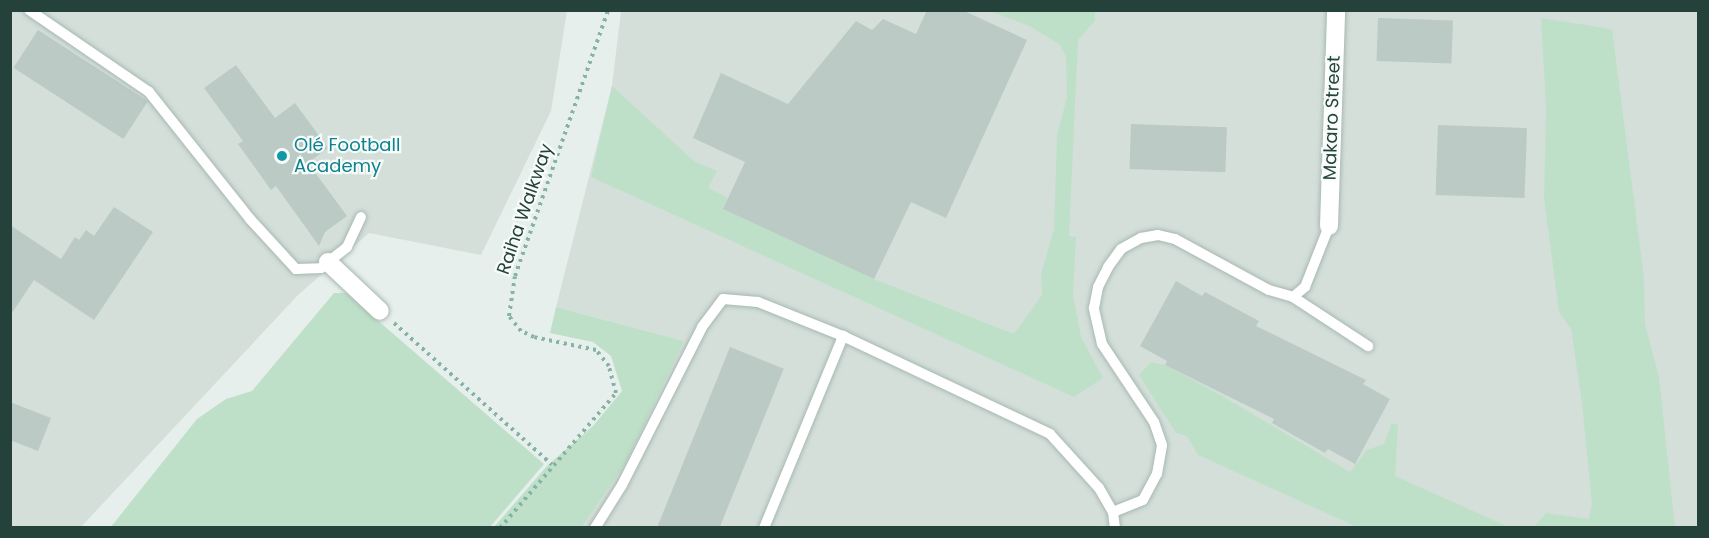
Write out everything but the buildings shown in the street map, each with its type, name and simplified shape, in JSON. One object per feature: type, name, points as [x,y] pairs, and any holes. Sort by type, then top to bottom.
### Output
[{"type":"street","name":"Makaro Street","points":[[1329,226],[1336,10]]},
{"type":"street","points":[[328,262],[380,311]]},
{"type":"lane","points":[[29,10],[149,92],[250,219],[297,269],[321,268],[347,246],[360,217]]},
{"type":"lane","points":[[1293,297],[1305,287],[1329,226]]},
{"type":"lane","points":[[1113,512],[1143,500],[1157,474],[1162,445],[1154,422],[1102,344],[1094,308],[1098,287],[1121,249],[1140,238],[1158,235],[1175,239],[1269,290],[1293,297],[1368,346]]},
{"type":"lane","points":[[595,528],[622,485],[702,327],[723,299],[758,302],[843,336],[1050,434],[1098,488],[1113,512],[1114,528]]},
{"type":"lane","points":[[764,528],[843,336]]},
{"type":"path","name":"Raiha Walkway","points":[[500,528],[616,393],[609,366],[596,350],[534,337],[521,331],[509,316],[514,276],[608,10]]},
{"type":"path","points":[[380,311],[552,465]]},
{"type":"shaded area","points":[[10,11],[567,11],[551,111],[481,255],[369,233],[298,295],[80,528],[11,527]]},
{"type":"shaded area","points":[[621,11],[1698,11],[1698,527],[582,527],[627,461],[684,341],[556,307],[612,86]]},
{"type":"green space","points":[[990,11],[1095,11],[1095,21],[1078,40],[1069,236],[1076,237],[1073,294],[1081,337],[1103,378],[1074,397],[591,177],[612,86],[694,161],[717,171],[708,188],[728,198],[724,209],[874,279],[1014,334],[1042,295],[1041,274],[1054,229],[1057,135],[1067,97],[1066,56],[1059,44],[1029,26]]},
{"type":"green space","points":[[1541,18],[1612,29],[1644,278],[1645,324],[1659,377],[1675,527],[1534,527],[1546,513],[1589,519],[1592,504],[1582,403],[1571,329],[1559,312],[1544,198],[1546,108]]},
{"type":"green space","points":[[334,293],[346,293],[544,464],[490,527],[110,528],[197,419],[226,399],[252,391]]},
{"type":"green space","points":[[556,307],[684,341],[627,461],[582,527],[494,527],[547,466],[593,426],[622,391],[611,356],[593,342],[550,333]]},
{"type":"green space","points":[[1151,362],[1165,365],[1219,394],[1350,472],[1367,450],[1384,444],[1392,423],[1398,425],[1395,476],[1509,527],[1357,527],[1198,455],[1187,436],[1176,433],[1139,375]]},
{"type":"place","name":"Olé Football Academy","points":[[282,156]]}]
